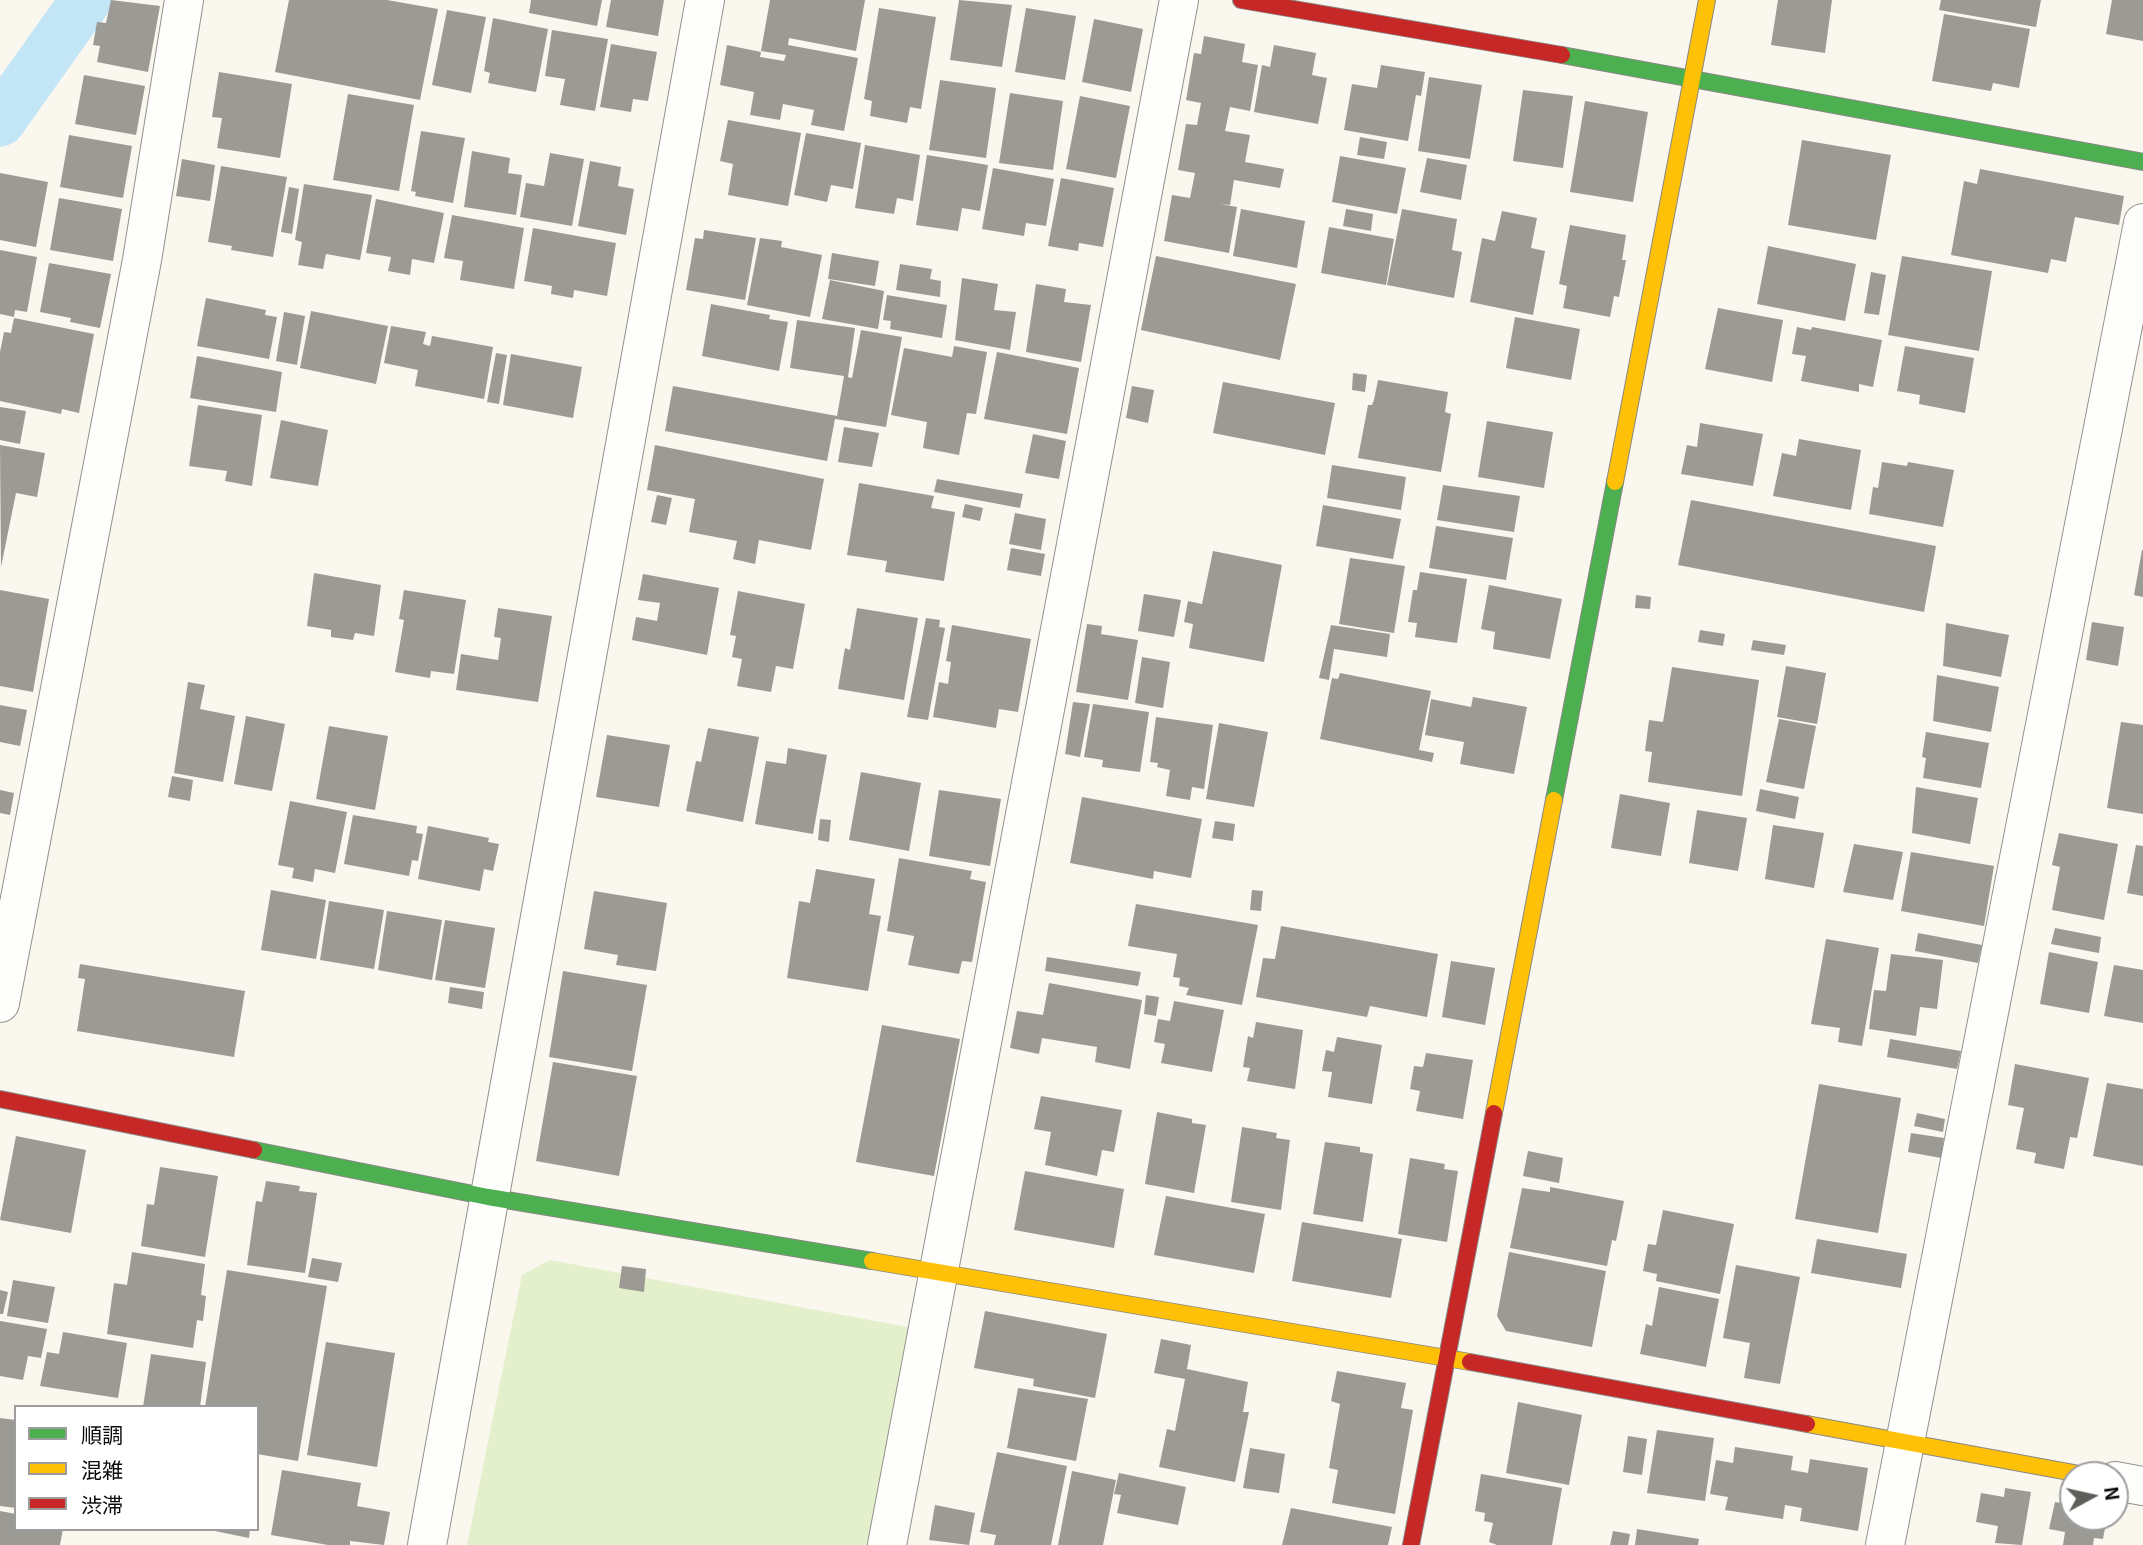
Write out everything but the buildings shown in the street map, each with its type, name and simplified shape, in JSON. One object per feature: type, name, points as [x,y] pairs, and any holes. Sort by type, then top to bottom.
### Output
[{"type":"street","points":[[0,1003],[139,273],[184,0]]},
{"type":"street","points":[[427,1545],[705,0]]},
{"type":"street","points":[[887,1545],[1179,0]]},
{"type":"street","points":[[1241,0],[1693,78],[2143,162]]},
{"type":"street","points":[[1410,1545],[1707,0]]},
{"type":"street","points":[[1885,1545],[1903,1440],[2143,223]]},
{"type":"street","points":[[0,1099],[488,1197],[1446,1357],[2059,1470]]},
{"type":"green space","points":[[550,1260],[923,1330],[895,1545],[467,1545],[522,1275]]},
{"type":"waterway","points":[[0,121],[86,0]]},
{"type":"traffic: fast","points":[[1562,55],[2143,162]]},
{"type":"traffic: fast","points":[[1554,800],[1615,482]]},
{"type":"traffic: fast","points":[[254,1150],[488,1197],[872,1261]]},
{"type":"traffic: slow","points":[[1615,482],[1707,0]]},
{"type":"traffic: slow","points":[[1494,1113],[1554,800]]},
{"type":"traffic: slow","points":[[872,1261],[1470,1362]]},
{"type":"traffic: slow","points":[[1807,1424],[2059,1470]]},
{"type":"traffic: jam","points":[[1241,0],[1562,55]]},
{"type":"traffic: jam","points":[[0,1099],[254,1150]]},
{"type":"traffic: jam","points":[[1411,1545],[1494,1113]]},
{"type":"traffic: jam","points":[[1470,1362],[1807,1424]]}]
